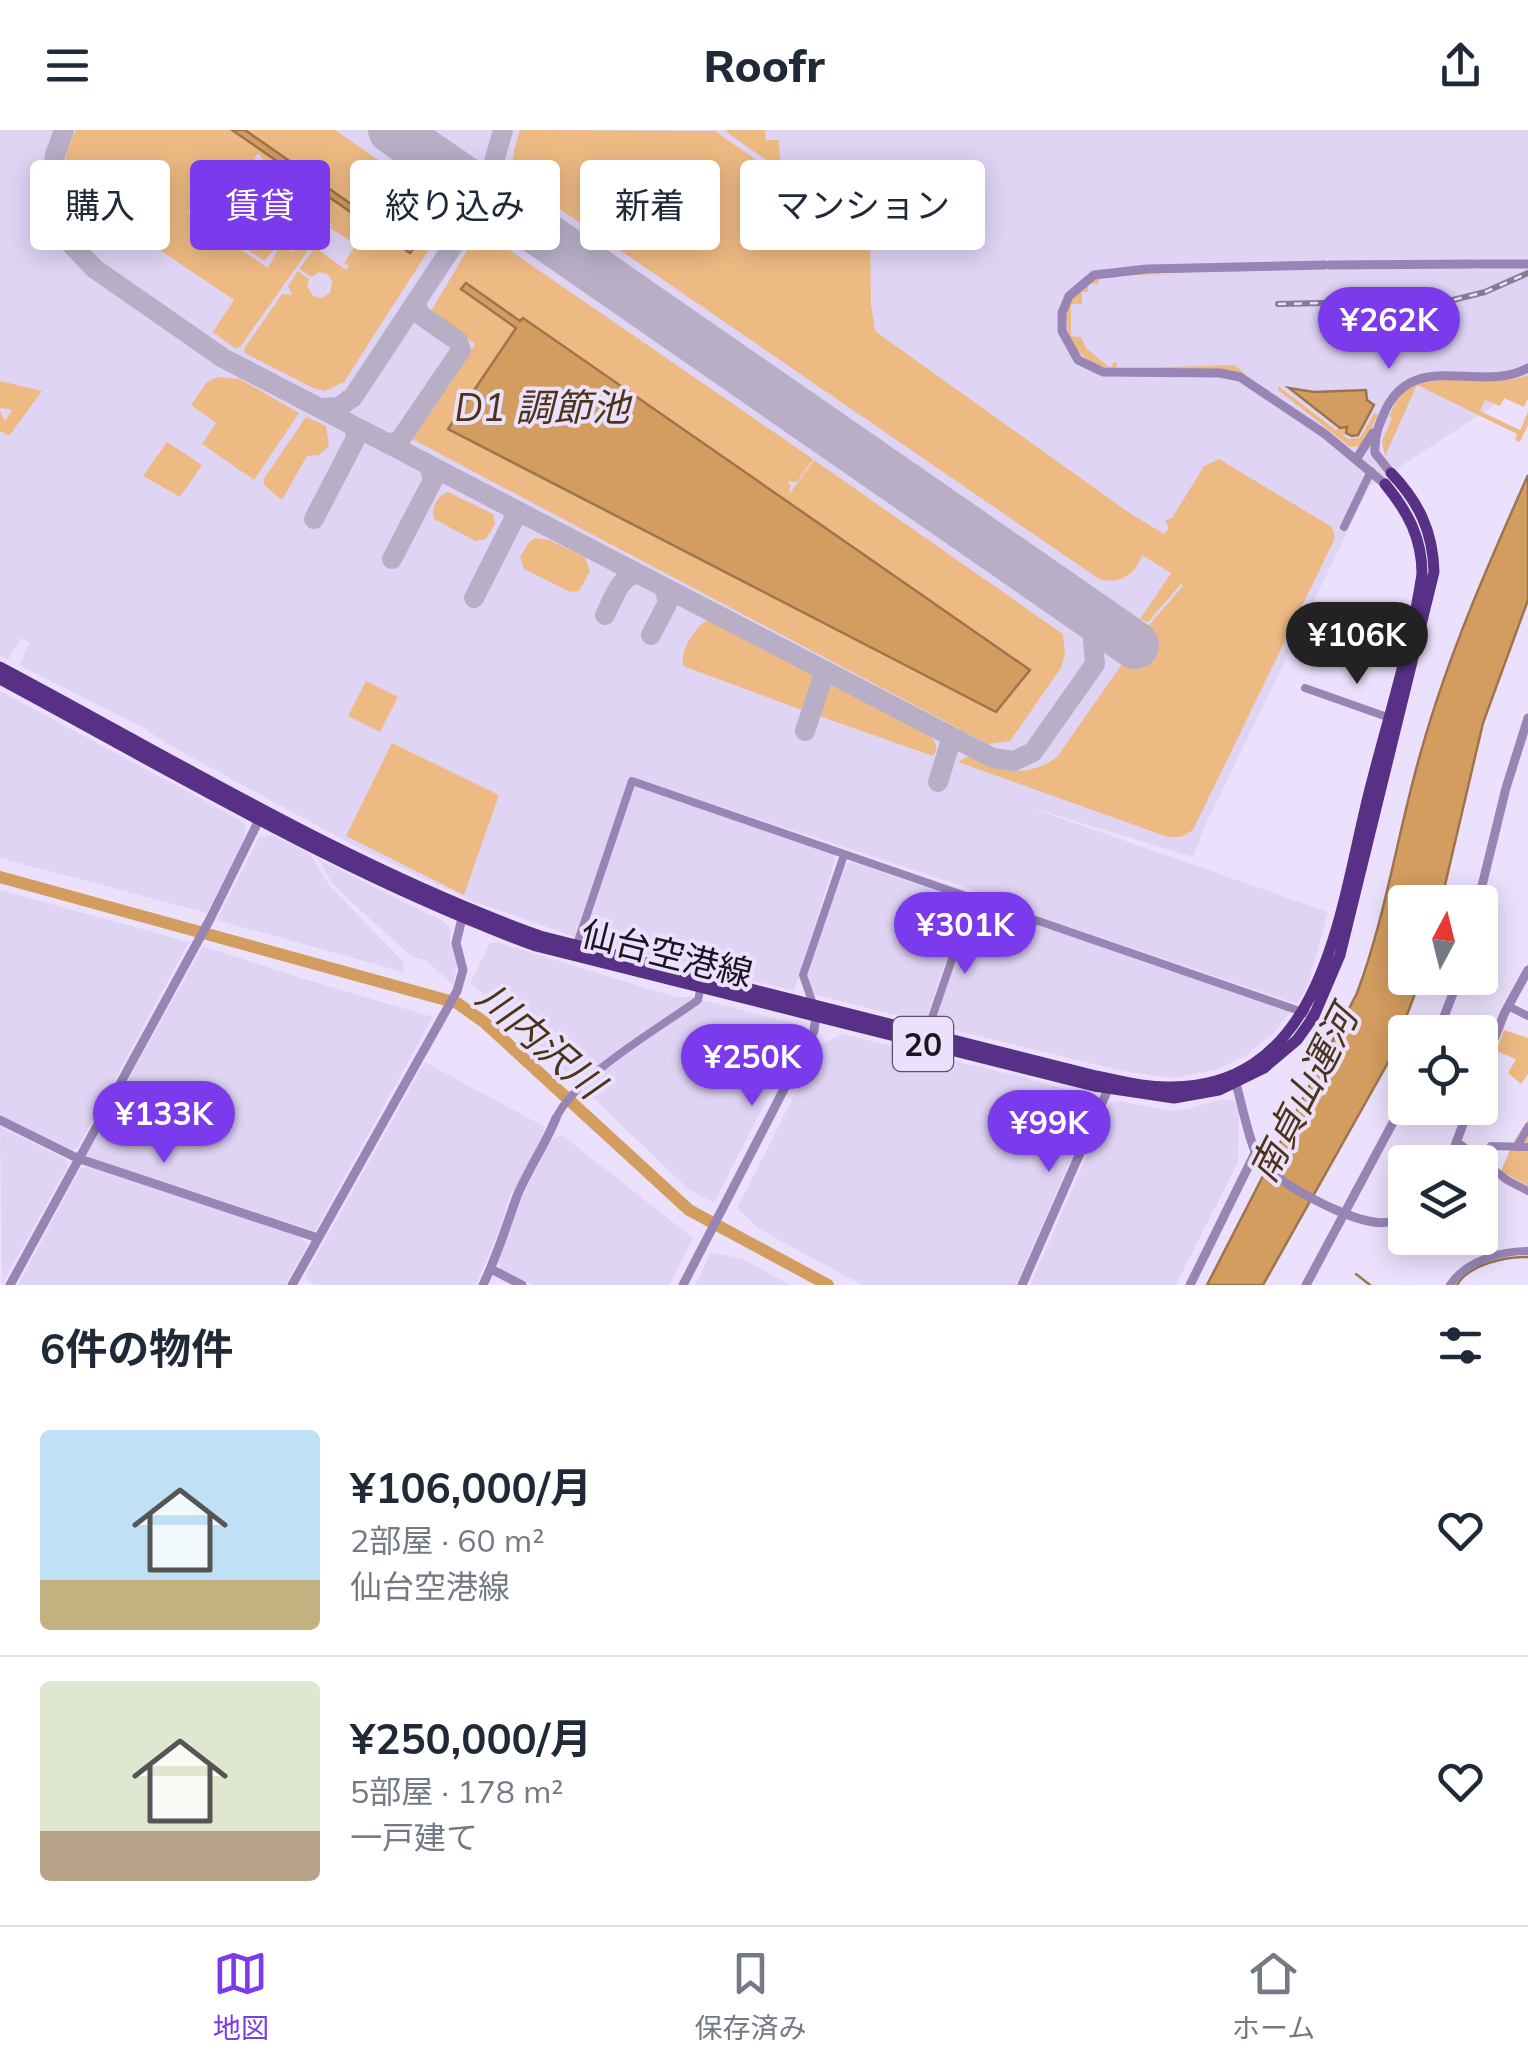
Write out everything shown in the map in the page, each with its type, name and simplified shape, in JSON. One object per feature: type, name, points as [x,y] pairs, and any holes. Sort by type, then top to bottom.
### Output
[{"type":"main road","name":"仙台空港線","points":[[463,914],[702,984],[1110,1084],[1170,1088],[1234,1079],[1310,1014],[1394,719],[1428,560],[1414,512],[1388,479]]},
{"type":"main road","name":"仙台空港線","points":[[0,667],[263,813]]},
{"type":"main road","name":"仙台空港線","points":[[0,680],[463,914],[574,958],[702,984]]},
{"type":"street","points":[[1388,479],[1371,471],[1240,377],[1103,372],[1078,360],[1062,330],[1062,313],[1069,296],[1094,274],[1153,269],[1528,264]]},
{"type":"street","points":[[1357,458],[1393,396],[1414,380],[1518,373],[1528,368]]},
{"type":"street","points":[[1377,426],[1375,454],[1388,479]]},
{"type":"street","points":[[1344,527],[1371,471]]},
{"type":"street","points":[[1305,688],[1394,719]]},
{"type":"street","points":[[1482,885],[1528,718]]},
{"type":"street","points":[[576,947],[632,781],[1310,1014]]},
{"type":"street","points":[[10,1285],[209,921],[263,813]]},
{"type":"street","points":[[683,1285],[814,1031],[815,1013],[803,974],[844,855]]},
{"type":"street","points":[[925,1039],[972,898]]},
{"type":"street","points":[[296,1283],[456,991],[464,970],[456,943],[463,914]]},
{"type":"street","points":[[1498,1031],[1528,970]]},
{"type":"street","points":[[483,1285],[518,1194],[558,1113],[575,1092],[698,1000],[702,984]]},
{"type":"street","points":[[1508,1006],[1528,1016]]},
{"type":"street","points":[[1234,1079],[1258,1155],[1284,1180],[1345,1213],[1376,1222],[1388,1220]]},
{"type":"street","points":[[1022,1285],[1110,1084]]},
{"type":"street","points":[[0,1120],[77,1158],[318,1238]]},
{"type":"street","points":[[1306,1285],[1392,1125]]},
{"type":"street","points":[[1455,1145],[1462,1125]]},
{"type":"street","points":[[1517,1147],[1528,1128]]},
{"type":"street","points":[[1456,1141],[1462,1145]]},
{"type":"street","points":[[1498,1146],[1528,1147]]},
{"type":"street","points":[[1190,1285],[1258,1155]]},
{"type":"street","points":[[1498,1173],[1528,1191]]},
{"type":"street","points":[[1450,1285],[1463,1268],[1511,1251],[1528,1251]]},
{"type":"street","points":[[491,1269],[522,1285]]},
{"type":"shaded area","points":[[0,130],[1528,130],[1528,383],[1369,487],[1193,857],[1023,805],[1328,912],[1308,985],[1297,1004],[976,895],[977,891],[631,777],[575,937],[472,901],[353,845],[144,728],[19,665],[30,643],[21,638],[8,660],[0,656]]},
{"type":"shaded area","points":[[76,130],[232,130],[276,160],[263,160],[259,154],[254,157],[256,160],[190,160],[190,250],[242,250],[268,268],[278,250],[308,250],[240,347],[235,348],[213,332],[234,300],[160,250],[170,250],[170,160],[66,160]]},
{"type":"shaded area","points":[[245,130],[335,130],[378,160],[350,160],[350,203],[330,189],[330,160],[288,160]]},
{"type":"shaded area","points":[[520,130],[715,131],[756,160],[740,160],[740,250],[870,250],[875,331],[1131,514],[1164,534],[1169,528],[1165,521],[1172,518],[1204,466],[1219,459],[1332,527],[1335,538],[1193,830],[1181,837],[1168,837],[958,762],[969,756],[1002,769],[1024,771],[1057,757],[1150,624],[1183,586],[1148,622],[1140,619],[1171,573],[1142,555],[1126,577],[1114,581],[1099,579],[620,250],[720,250],[720,160],[580,160],[580,223],[560,209],[560,160],[514,160]]},
{"type":"shaded area","points":[[765,130],[766,140],[779,140],[780,160],[766,160],[726,132]]},
{"type":"shaded area","points":[[330,197],[350,211],[350,241],[330,228]]},
{"type":"shaded area","points":[[248,250],[274,250],[264,261]]},
{"type":"shaded area","points":[[313,250],[319,250],[346,270],[349,266],[344,263],[353,250],[429,250],[344,382],[325,391],[313,388],[245,353],[282,294],[292,295],[288,286],[298,271],[309,279],[307,286],[313,296],[321,298],[330,293],[332,281],[327,274],[319,272],[311,277],[299,269]]},
{"type":"shaded area","points":[[467,250],[509,250],[813,459],[797,482],[787,481],[791,485],[788,496],[814,460],[1063,634],[1065,655],[1061,668],[1010,741],[988,744],[412,439],[475,344],[431,311]],"holes":[[[465,283],[523,319],[1029,669],[448,428],[516,327]]]},
{"type":"shaded area","points":[[1130,274],[1185,275],[1115,275],[1099,278],[1098,284],[1089,283],[1098,278],[1114,275]]},
{"type":"shaded area","points":[[1088,284],[1088,292],[1082,292],[1082,304],[1071,304],[1071,336],[1081,337],[1086,348],[1110,368],[1114,362],[1117,368],[1235,365],[1246,375],[1222,370],[1110,369],[1093,363],[1081,354],[1072,341],[1067,327],[1067,312],[1072,299]]},
{"type":"shaded area","points":[[1528,375],[1524,407],[1504,398],[1500,406],[1485,400],[1480,411],[1520,430],[1528,412],[1528,425],[1520,442],[1515,440],[1517,434],[1417,385],[1443,380],[1497,381]]},
{"type":"shaded area","points":[[217,377],[240,379],[299,413],[254,480],[202,444],[216,423],[191,405],[207,382]]},
{"type":"shaded area","points":[[0,381],[42,391],[9,436],[0,431],[0,411],[5,421],[12,410],[0,408]]},
{"type":"shaded area","points":[[1417,385],[1385,456],[1382,441],[1392,418],[1389,416],[1401,395]]},
{"type":"shaded area","points":[[1278,386],[1336,430],[1346,427],[1348,431],[1343,435],[1348,439],[1360,438],[1374,413],[1378,415],[1362,446],[1350,447],[1278,390]]},
{"type":"shaded area","points":[[306,417],[326,426],[329,446],[319,455],[307,456],[282,500],[263,480]]},
{"type":"shaded area","points":[[167,442],[202,465],[180,497],[143,476]]},
{"type":"shaded area","points":[[448,492],[493,514],[495,524],[486,539],[475,541],[434,519],[436,502]]},
{"type":"shaded area","points":[[536,538],[585,557],[590,571],[579,591],[570,592],[524,569],[520,557]]},
{"type":"shaded area","points":[[710,619],[814,674],[818,682],[807,712],[683,666],[690,639]]},
{"type":"shaded area","points":[[366,681],[398,697],[380,732],[348,716]]},
{"type":"shaded area","points":[[833,685],[930,736],[936,746],[933,756],[819,716],[826,689]]},
{"type":"shaded area","points":[[0,691],[246,826],[243,841],[207,913],[0,858]]},
{"type":"shaded area","points":[[392,743],[499,795],[464,895],[346,836]]},
{"type":"shaded area","points":[[634,786],[833,854],[835,860],[794,991],[584,939]]},
{"type":"shaded area","points":[[273,835],[311,855],[329,885],[404,963],[403,972],[217,920],[259,837]]},
{"type":"shaded area","points":[[318,859],[445,922],[451,930],[450,942],[457,965],[453,985],[427,961],[412,957],[360,910],[332,883]]},
{"type":"shaded area","points":[[846,863],[966,901],[925,1023],[813,994],[807,976]]},
{"type":"shaded area","points":[[0,890],[189,942],[73,1150],[0,1115]]},
{"type":"shaded area","points":[[974,902],[1292,1010],[1274,1033],[1244,1057],[1215,1070],[1174,1078],[1127,1072],[932,1025]]},
{"type":"shaded area","points":[[497,942],[675,997],[691,997],[793,1023],[799,1037],[714,1203],[687,1188],[497,1005],[470,984],[489,944]]},
{"type":"shaded area","points":[[203,946],[433,1017],[315,1231],[91,1159],[87,1154]]},
{"type":"shaded area","points":[[1504,1030],[1528,1038],[1528,1074],[1521,1084],[1508,1073],[1516,1059],[1498,1052]]},
{"type":"shaded area","points":[[842,1034],[1035,1080],[1097,1099],[1016,1285],[862,1285],[759,1229],[737,1208],[820,1045]]},
{"type":"shaded area","points":[[425,1062],[545,1127],[508,1200],[476,1285],[314,1285],[305,1276]]},
{"type":"shaded area","points":[[1233,1100],[1239,1108],[1238,1162],[1176,1285],[1030,1285],[1110,1103],[1120,1101],[1169,1111]]},
{"type":"shaded area","points":[[1528,1120],[1528,1186],[1501,1171]]},
{"type":"shaded area","points":[[0,1127],[65,1159],[68,1166],[2,1284]]},
{"type":"shaded area","points":[[562,1135],[693,1238],[669,1285],[533,1285],[501,1269],[498,1262],[522,1197],[551,1140]]},
{"type":"shaded area","points":[[88,1167],[300,1236],[308,1244],[285,1285],[18,1285],[80,1169]]},
{"type":"shaded area","points":[[711,1252],[743,1259],[790,1285],[695,1285]]},
{"type":"water","points":[[232,130],[245,130],[288,160],[275,160]]},
{"type":"water","points":[[330,189],[350,203],[350,212],[330,198]]},
{"type":"water","name":"D1 調節池","points":[[466,283],[520,321],[523,318],[1030,670],[996,712],[448,429],[516,328],[461,289]]},
{"type":"water","points":[[1289,388],[1314,392],[1366,390],[1367,400],[1374,405],[1358,435],[1352,436],[1346,433],[1347,427],[1340,428]]},
{"type":"water","points":[[1528,475],[1528,600],[1483,723],[1445,885],[1388,885],[1388,995],[1414,995],[1407,1015],[1388,1015],[1388,1063],[1263,1285],[1207,1285],[1357,993],[1433,713],[1470,610]]},
{"type":"waterway","name":"川内沢川","points":[[0,877],[457,1003],[484,1022],[689,1210],[828,1285]]},
{"type":"waterway","points":[[1457,1285],[1470,1272],[1488,1263],[1528,1257]]},
{"type":"waterway","points":[[1356,1274],[1370,1285]]},
{"type":"taxiway","points":[[64,130],[55,155],[52,184],[57,215],[72,245],[95,269],[223,358],[993,758],[1014,761],[1033,752],[1095,664],[1092,628],[1080,607]]},
{"type":"taxiway","points":[[495,160],[503,130]]},
{"type":"taxiway","points":[[321,408],[339,407],[353,397],[450,250]]},
{"type":"taxiway","points":[[388,444],[400,440],[461,350],[458,341],[419,314],[416,302]]},
{"type":"taxiway","points":[[314,519],[356,438],[354,426]]},
{"type":"taxiway","points":[[392,559],[433,480],[429,465]]},
{"type":"taxiway","points":[[474,598],[513,521],[510,507]]},
{"type":"taxiway","points":[[605,615],[622,583],[638,574]]},
{"type":"taxiway","points":[[651,635],[668,602],[664,588]]},
{"type":"taxiway","points":[[805,731],[825,671]]},
{"type":"taxiway","points":[[938,782],[952,737]]},
{"type":"runway","points":[[392,130],[1135,645]]},
{"type":"railway","points":[[1278,304],[1453,300],[1485,292],[1528,273]]},
{"type":"water label","name":"南貞山運河","points":[[1303,1094]]}]
